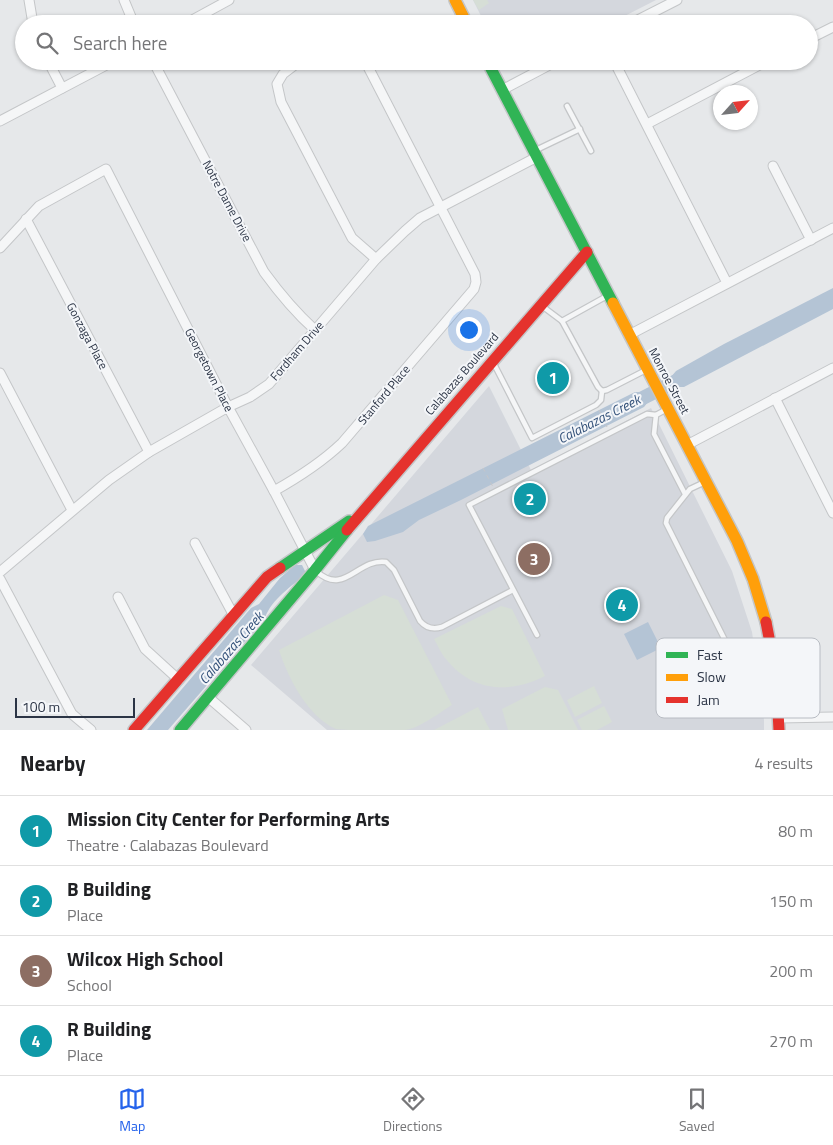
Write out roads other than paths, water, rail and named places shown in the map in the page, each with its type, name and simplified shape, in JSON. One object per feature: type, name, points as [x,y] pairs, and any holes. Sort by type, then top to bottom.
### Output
[{"type":"street","points":[[29,0],[32,15]]},
{"type":"street","points":[[124,0],[130,15]]},
{"type":"street","points":[[202,15],[229,0]]},
{"type":"street","points":[[455,0],[462,15]]},
{"type":"street","points":[[648,15],[677,0]]},
{"type":"street","points":[[818,34],[833,27]]},
{"type":"street","points":[[53,70],[62,88]]},
{"type":"street","points":[[0,120],[97,70]]},
{"type":"street","name":"Notre Dame Drive","points":[[158,70],[264,272],[295,312],[315,330]]},
{"type":"street","points":[[288,70],[283,74],[277,84],[281,102],[352,238],[376,259]]},
{"type":"street","points":[[370,70],[440,207]]},
{"type":"street","name":"Monroe Street","points":[[492,70],[737,542],[755,584],[770,638]]},
{"type":"street","points":[[502,90],[532,70]]},
{"type":"street","points":[[619,70],[727,283]]},
{"type":"street","points":[[647,124],[750,70]]},
{"type":"street","name":"Fordham Drive","points":[[0,572],[109,480],[149,452],[228,407],[250,397],[269,384],[376,259],[420,218],[535,154]]},
{"type":"street","points":[[773,166],[811,240]]},
{"type":"street","name":"Georgetown Place","points":[[26,219],[39,206],[106,169],[228,407],[315,570]]},
{"type":"street","name":"Stanford Place","points":[[274,491],[325,460],[342,443],[474,290],[475,274],[440,207]]},
{"type":"street","points":[[0,248],[26,219]]},
{"type":"street","name":"Gonzaga Place","points":[[26,219],[149,452]]},
{"type":"street","points":[[629,335],[833,228]]},
{"type":"street","name":"Calabazas Boulevard","points":[[180,730],[315,570],[359,514],[586,252]]},
{"type":"street","points":[[687,445],[833,368]]},
{"type":"street","points":[[0,373],[72,510]]},
{"type":"street","points":[[775,398],[833,513]]},
{"type":"street","name":"Calabazas Boulevard","points":[[134,730],[268,577],[359,514]]},
{"type":"street","points":[[195,543],[234,616]]},
{"type":"street","points":[[0,579],[72,714],[91,730]]},
{"type":"street","points":[[118,597],[145,649],[179,680]]},
{"type":"street","points":[[208,697],[246,730]]},
{"type":"street","points":[[820,716],[833,716]]},
{"type":"street","name":"Monroe Street","points":[[779,718],[779,730]]},
{"type":"lane","points":[[567,106],[591,151]]},
{"type":"lane","points":[[535,154],[580,129]]},
{"type":"lane","points":[[562,320],[609,296]]},
{"type":"lane","points":[[541,305],[562,320],[598,387],[602,391]]},
{"type":"lane","points":[[492,360],[532,438],[596,405],[601,400],[602,391]]},
{"type":"lane","points":[[602,391],[648,369]]},
{"type":"lane","points":[[536,635],[469,505],[647,414],[656,415],[668,408]]},
{"type":"lane","points":[[656,415],[654,434],[685,494]]},
{"type":"lane","points":[[706,482],[690,489],[685,494],[667,518],[666,523],[724,638]]},
{"type":"lane","points":[[315,570],[324,578],[333,581],[342,579],[375,563],[386,562],[394,570],[420,621],[433,629],[442,627],[513,590]]},
{"type":"water","points":[[833,288],[833,309],[684,387],[676,387],[671,377],[676,371]]},
{"type":"water","points":[[635,392],[642,392],[648,402],[644,407],[419,520],[403,532],[367,542],[363,534],[368,526]]},
{"type":"water","points":[[295,565],[302,565],[306,573],[272,604],[265,618],[168,730],[147,730],[251,608],[259,604],[280,578]]},
{"type":"water","points":[[648,622],[656,638],[656,650],[637,660],[624,634]]},
{"type":"waterway","name":"Calabazas Creek","points":[[629,405],[690,374]]},
{"type":"place","name":"Mission City Center for Performing Arts","points":[[553,378]]},
{"type":"place","name":"B Building","points":[[530,499]]},
{"type":"place","name":"Wilcox High School","points":[[534,559]]},
{"type":"place","name":"R Building","points":[[622,605]]}]
